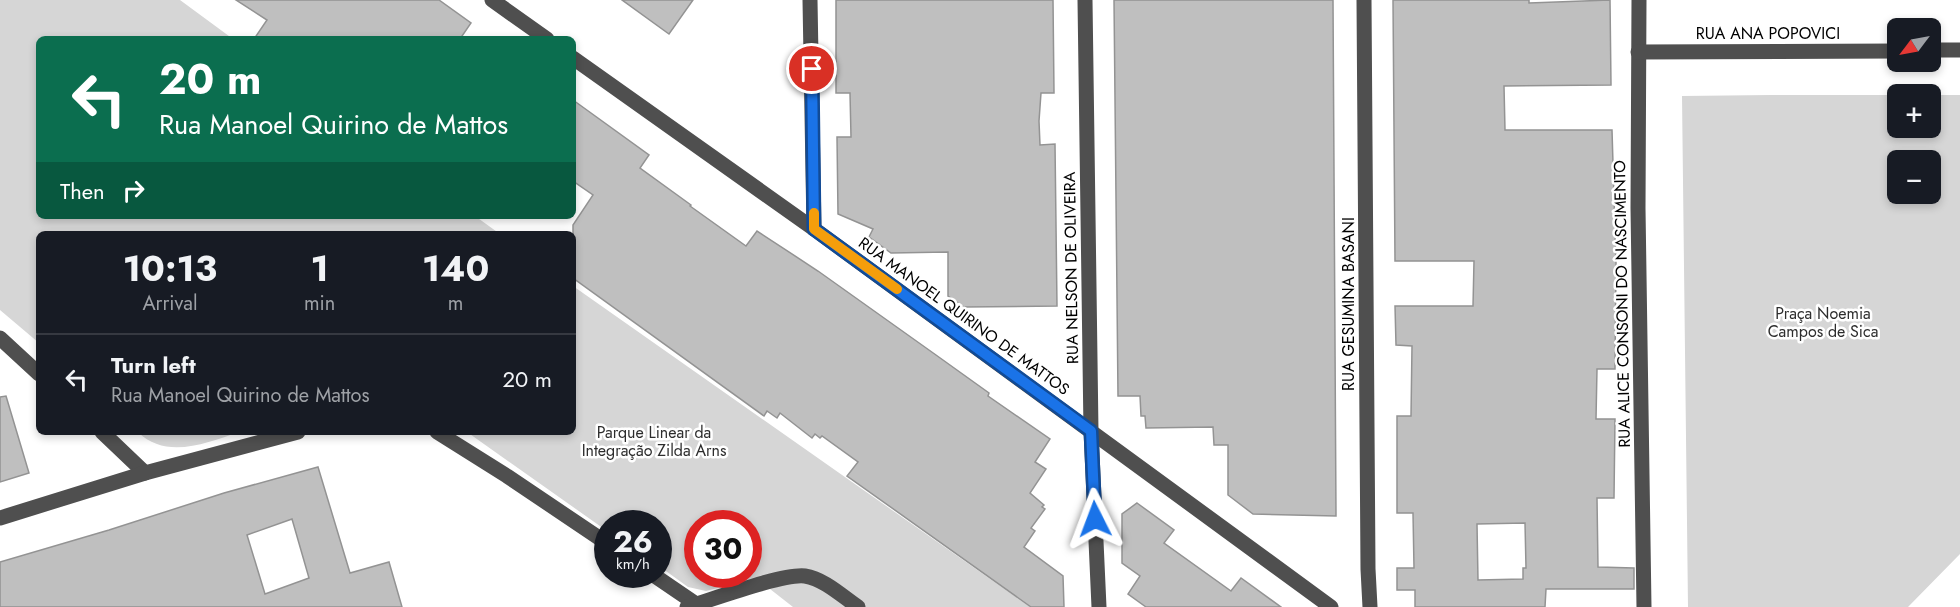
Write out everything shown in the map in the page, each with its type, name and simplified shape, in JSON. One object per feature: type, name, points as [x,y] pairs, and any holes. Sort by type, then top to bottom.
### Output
[{"type":"street","points":[[492,0],[543,36]]},
{"type":"street","points":[[810,0],[814,229]]},
{"type":"street","name":"RUA NELSON DE OLIVEIRA","points":[[1085,0],[1091,431],[1099,607]]},
{"type":"street","name":"RUA GESUMINA BASANI","points":[[1364,0],[1370,607]]},
{"type":"street","name":"RUA ALICE CONSONI DO NASCIMENTO","points":[[1639,0],[1638,208],[1644,607]]},
{"type":"street","points":[[1941,50],[1960,50]]},
{"type":"street","name":"RUA ANA POPOVICI","points":[[1638,52],[1887,51]]},
{"type":"street","name":"RUA MANOEL QUIRINO DE MATTOS","points":[[576,60],[814,229],[1331,607]]},
{"type":"street","points":[[0,338],[36,371]]},
{"type":"street","points":[[105,435],[145,473]]},
{"type":"street","points":[[0,518],[145,473],[287,435]]},
{"type":"street","points":[[441,435],[594,535]]},
{"type":"street","points":[[669,588],[691,606],[780,579],[805,576],[826,585],[858,607]]},
{"type":"green space","points":[[0,0],[180,0],[229,36],[36,36],[36,219],[479,219],[496,231],[36,231],[36,340],[0,310]]},
{"type":"green space","name":"Praça Noemia Campos de Sica","points":[[1887,95],[1887,138],[1941,138],[1941,95],[1960,95],[1960,554],[1908,607],[1688,607],[1682,96]]},
{"type":"green space","name":"Parque Linear da Integração Zilda Arns","points":[[576,288],[1030,607],[793,607],[762,583],[762,510],[684,510],[684,584],[672,575],[672,510],[594,510],[594,522],[471,435],[576,435]]},
{"type":"green space","points":[[142,435],[231,435],[187,447],[161,445]]},
{"type":"green space","name":"Parque Linear da Integração Zilda Arns","points":[[692,588],[718,588],[706,591]]},
{"type":"building","points":[[236,0],[439,0],[471,23],[462,36],[256,36],[267,20]]},
{"type":"building","points":[[622,0],[693,0],[669,34]]},
{"type":"building","points":[[836,0],[1053,0],[1054,93],[1041,93],[1039,121],[1040,145],[1055,144],[1057,306],[964,307],[948,296],[948,252],[891,253],[869,237],[873,229],[838,214],[837,137],[851,137],[850,93],[836,93]]},
{"type":"building","points":[[1114,0],[1333,0],[1336,516],[1253,514],[1228,495],[1228,445],[1214,445],[1213,427],[1146,428],[1145,416],[1141,416],[1140,396],[1118,396]]},
{"type":"building","points":[[1393,0],[1529,0],[1529,3],[1610,0],[1611,85],[1504,86],[1505,130],[1612,130],[1616,264],[1615,369],[1597,369],[1596,419],[1615,419],[1614,498],[1597,498],[1598,567],[1634,568],[1634,589],[1546,589],[1545,607],[1415,607],[1415,590],[1397,590],[1397,568],[1414,568],[1413,513],[1397,513],[1397,416],[1411,416],[1412,346],[1396,345],[1395,306],[1473,306],[1474,261],[1395,261]],"holes":[[[1525,523],[1526,568],[1523,568],[1523,579],[1478,580],[1477,524]]]},
{"type":"building","points":[[576,102],[649,155],[640,168],[746,246],[757,231],[818,271],[1050,439],[1035,462],[1046,469],[1030,493],[1044,505],[1042,507],[1045,509],[1031,528],[1035,531],[1024,547],[1063,576],[1064,607],[1031,607],[847,476],[858,462],[822,436],[820,438],[815,434],[812,438],[780,413],[777,418],[767,411],[764,416],[576,280],[576,231],[573,231],[573,225],[593,195],[576,183]]},
{"type":"building","points":[[6,396],[29,473],[0,482],[0,397]]},
{"type":"building","points":[[318,467],[350,573],[389,562],[402,607],[0,607],[0,562],[224,493]],"holes":[[[292,519],[309,578],[265,594],[247,535]]]},
{"type":"building","points":[[1137,503],[1174,530],[1164,543],[1231,591],[1241,578],[1281,607],[1146,607],[1128,594],[1140,576],[1122,563],[1122,514]]},
{"type":"slow traffic","points":[[814,213],[814,229],[897,289]]},
{"type":"route","points":[[812,69],[814,229],[1091,431],[1095,519]]}]
